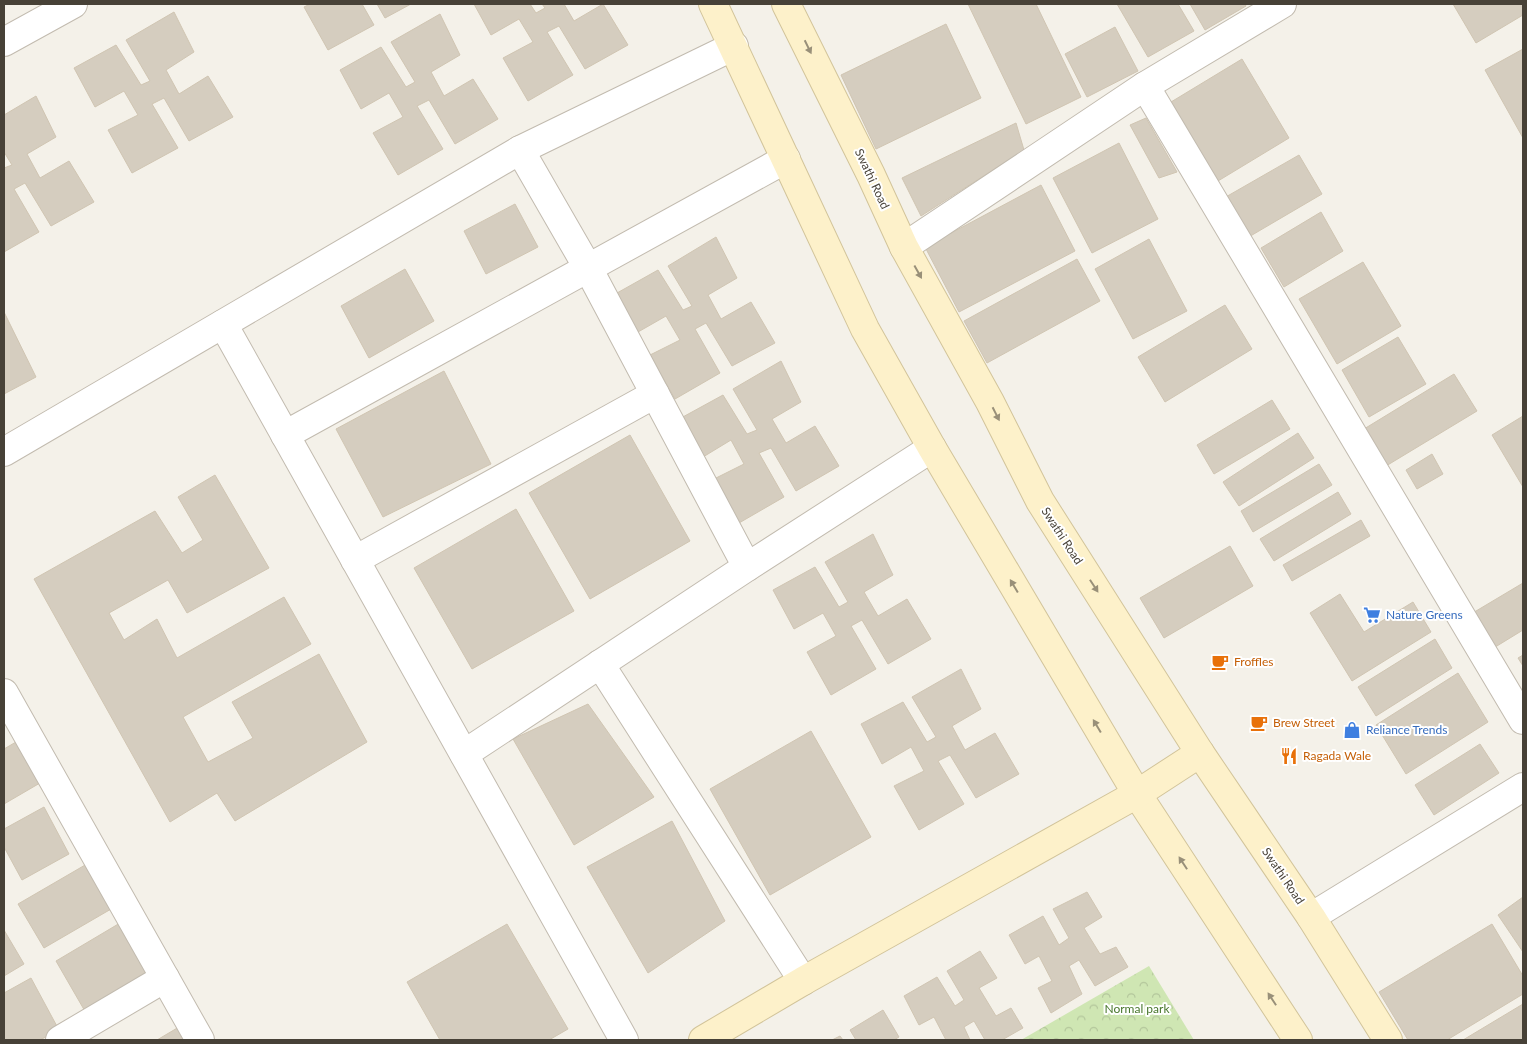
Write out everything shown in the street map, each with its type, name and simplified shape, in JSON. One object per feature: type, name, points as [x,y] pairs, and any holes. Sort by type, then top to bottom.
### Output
[{"type":"street","points":[[4,42],[73,4]]},
{"type":"street","points":[[713,4],[865,329],[932,448],[1137,794],[1298,1040]]},
{"type":"street","name":"Swathi Road","points":[[788,4],[904,247],[990,402],[1040,501],[1200,752],[1311,917],[1388,1040]]},
{"type":"street","points":[[904,247],[1145,86],[1282,4]]},
{"type":"street","points":[[4,452],[520,150],[734,46]]},
{"type":"street","points":[[1145,86],[1523,720]]},
{"type":"street","points":[[520,150],[588,268],[747,567]]},
{"type":"street","points":[[285,435],[786,159]]},
{"type":"street","points":[[223,324],[624,1040]]},
{"type":"street","points":[[355,560],[655,394]]},
{"type":"street","points":[[464,754],[747,567],[932,448]]},
{"type":"street","points":[[600,664],[804,981]]},
{"type":"street","points":[[4,694],[200,1040]]},
{"type":"street","points":[[703,1040],[804,981],[1137,794],[1200,752]]},
{"type":"street","points":[[1311,917],[1523,787]]},
{"type":"street","points":[[60,1040],[165,978]]},
{"type":"green space","name":"Normal park","points":[[1149,966],[1194,1040],[1021,1040]]},
{"type":"building","points":[[310,4],[362,4],[374,25],[328,50],[304,7]]},
{"type":"building","points":[[377,4],[411,4],[385,18]]},
{"type":"building","points":[[474,4],[530,4],[536,13],[545,8],[542,4],[564,4],[574,21],[603,4],[628,45],[585,69],[559,26],[547,32],[573,75],[528,101],[503,58],[533,42],[519,19],[491,35]]},
{"type":"building","points":[[968,4],[1036,4],[1081,97],[1026,124]]},
{"type":"building","points":[[1117,4],[1178,4],[1194,31],[1148,57]]},
{"type":"building","points":[[1190,4],[1245,4],[1246,6],[1205,30]]},
{"type":"building","points":[[1453,4],[1523,4],[1523,15],[1476,43]]},
{"type":"building","points":[[174,12],[194,52],[166,70],[179,94],[208,76],[233,117],[189,141],[164,98],[152,104],[178,148],[132,173],[108,130],[138,115],[124,91],[95,107],[74,68],[116,45],[141,85],[150,81],[126,40]]},
{"type":"building","points":[[440,14],[460,55],[431,72],[444,96],[473,79],[498,119],[455,144],[429,100],[417,106],[443,149],[398,175],[373,133],[403,117],[389,93],[361,109],[340,70],[381,47],[406,87],[415,82],[391,42]]},
{"type":"building","points":[[946,24],[981,98],[876,149],[841,75]]},
{"type":"building","points":[[1115,27],[1138,71],[1087,97],[1065,54]]},
{"type":"building","points":[[1523,49],[1523,138],[1485,70]]},
{"type":"building","points":[[1242,59],[1289,138],[1218,181],[1171,102]]},
{"type":"building","points":[[36,96],[56,137],[27,154],[40,178],[69,161],[94,202],[51,226],[25,183],[14,189],[39,232],[4,252],[4,168],[12,165],[4,152],[4,115]]},
{"type":"building","points":[[1146,118],[1177,172],[1159,178],[1130,125]]},
{"type":"building","points":[[1016,123],[1024,150],[921,216],[902,178]]},
{"type":"building","points":[[1119,143],[1158,219],[1092,253],[1053,178]]},
{"type":"building","points":[[1299,155],[1322,194],[1247,238],[1224,198]]},
{"type":"building","points":[[1041,185],[1075,251],[959,312],[925,247]]},
{"type":"building","points":[[515,204],[538,247],[486,274],[464,231]]},
{"type":"building","points":[[1321,212],[1343,251],[1284,287],[1261,248]]},
{"type":"building","points":[[716,237],[737,278],[708,295],[721,319],[751,302],[775,343],[732,366],[706,323],[695,329],[720,373],[675,399],[650,355],[680,340],[666,316],[638,332],[617,293],[658,270],[683,310],[692,306],[668,266]]},
{"type":"building","points":[[1149,239],[1187,311],[1133,339],[1095,269]]},
{"type":"building","points":[[1077,259],[1100,301],[987,363],[964,321]]},
{"type":"building","points":[[1363,262],[1401,326],[1337,364],[1299,299]]},
{"type":"building","points":[[405,269],[434,321],[369,358],[341,306]]},
{"type":"building","points":[[1225,305],[1252,349],[1165,402],[1138,357]]},
{"type":"building","points":[[4,312],[36,377],[4,394]]},
{"type":"building","points":[[1398,337],[1426,384],[1369,417],[1342,370]]},
{"type":"building","points":[[781,361],[801,402],[772,419],[786,443],[815,426],[839,466],[796,491],[771,448],[759,453],[784,497],[739,523],[714,479],[744,464],[731,440],[703,457],[681,418],[723,395],[747,434],[757,430],[733,389]]},
{"type":"building","points":[[444,371],[491,464],[383,517],[336,429]]},
{"type":"building","points":[[1454,374],[1477,411],[1386,466],[1364,429]]},
{"type":"building","points":[[1272,400],[1290,429],[1214,474],[1197,445]]},
{"type":"building","points":[[1523,416],[1523,487],[1492,435]]},
{"type":"building","points":[[1298,433],[1314,458],[1239,506],[1223,482]]},
{"type":"building","points":[[630,435],[690,541],[590,599],[529,493]]},
{"type":"building","points":[[1432,454],[1443,474],[1417,489],[1406,470]]},
{"type":"building","points":[[1319,464],[1332,485],[1253,532],[1241,511]]},
{"type":"building","points":[[215,475],[269,568],[187,613],[168,580],[109,613],[124,640],[157,619],[177,658],[284,597],[311,644],[183,717],[208,762],[253,738],[232,702],[319,654],[367,742],[235,821],[217,793],[170,822],[34,579],[155,511],[182,553],[203,540],[178,497]]},
{"type":"building","points":[[1338,492],[1351,514],[1274,561],[1260,539]]},
{"type":"building","points":[[516,509],[574,611],[472,669],[414,568]]},
{"type":"building","points":[[1361,520],[1370,536],[1292,581],[1283,565]]},
{"type":"building","points":[[873,534],[893,575],[864,592],[878,616],[907,599],[931,639],[888,664],[862,620],[851,626],[876,669],[831,695],[807,652],[836,636],[823,613],[794,629],[773,590],[815,567],[839,607],[848,602],[825,562]]},
{"type":"building","points":[[1230,546],[1253,586],[1164,638],[1140,598]]},
{"type":"building","points":[[1523,583],[1523,630],[1492,649],[1471,614]]},
{"type":"building","points":[[1340,594],[1364,632],[1413,602],[1431,632],[1352,681],[1310,613]]},
{"type":"building","points":[[1435,639],[1452,668],[1376,716],[1358,687]]},
{"type":"building","points":[[1523,655],[1523,666],[1518,658]]},
{"type":"building","points":[[961,669],[981,709],[952,726],[965,750],[995,733],[1019,774],[976,798],[950,755],[938,761],[964,804],[919,830],[894,786],[924,771],[911,747],[882,764],[861,724],[903,702],[927,742],[936,737],[912,697]]},
{"type":"building","points":[[1458,673],[1488,722],[1406,774],[1376,725]]},
{"type":"building","points":[[588,704],[654,797],[574,845],[513,739]]},
{"type":"building","points":[[811,731],[871,837],[770,895],[710,789]]},
{"type":"building","points":[[16,742],[40,783],[4,804],[4,749]]},
{"type":"building","points":[[1480,744],[1499,773],[1434,815],[1415,785]]},
{"type":"building","points":[[44,807],[69,854],[22,880],[4,847],[4,829]]},
{"type":"building","points":[[672,821],[725,921],[648,973],[587,867]]},
{"type":"building","points":[[92,861],[118,905],[44,948],[18,904]]},
{"type":"building","points":[[1087,892],[1102,917],[1084,928],[1100,954],[1116,947],[1128,967],[1095,986],[1079,960],[1069,966],[1082,994],[1051,1013],[1038,988],[1052,981],[1039,956],[1025,964],[1009,935],[1043,916],[1059,945],[1069,938],[1053,909]]},
{"type":"building","points":[[1523,897],[1523,952],[1498,915]]},
{"type":"building","points":[[120,923],[151,975],[86,1013],[56,961]]},
{"type":"building","points":[[507,924],[568,1029],[549,1040],[440,1040],[407,982]]},
{"type":"building","points":[[1492,924],[1523,976],[1523,994],[1447,1040],[1408,1040],[1379,992]]},
{"type":"building","points":[[4,930],[24,964],[4,976]]},
{"type":"building","points":[[980,951],[997,978],[979,988],[996,1016],[1011,1008],[1023,1028],[1002,1040],[985,1040],[974,1021],[964,1027],[970,1040],[946,1040],[934,1017],[919,1025],[904,996],[937,977],[955,1006],[964,1000],[947,971]]},
{"type":"building","points":[[31,978],[59,1030],[40,1040],[4,1040],[4,993]]},
{"type":"building","points":[[1523,1004],[1523,1040],[1463,1040]]},
{"type":"building","points":[[883,1010],[899,1037],[894,1040],[856,1040],[850,1030]]},
{"type":"building","points":[[184,1024],[194,1040],[157,1040]]},
{"type":"building","points":[[840,1036],[843,1040],[832,1040]]},
{"type":"place","name":"Nature Greens","points":[[1372,615]]},
{"type":"place","name":"Froffles","points":[[1220,662]]},
{"type":"place","name":"Brew Street","points":[[1259,723]]},
{"type":"place","name":"Reliance Trends","points":[[1352,730]]},
{"type":"place","name":"Ragada Wale","points":[[1289,756]]}]
